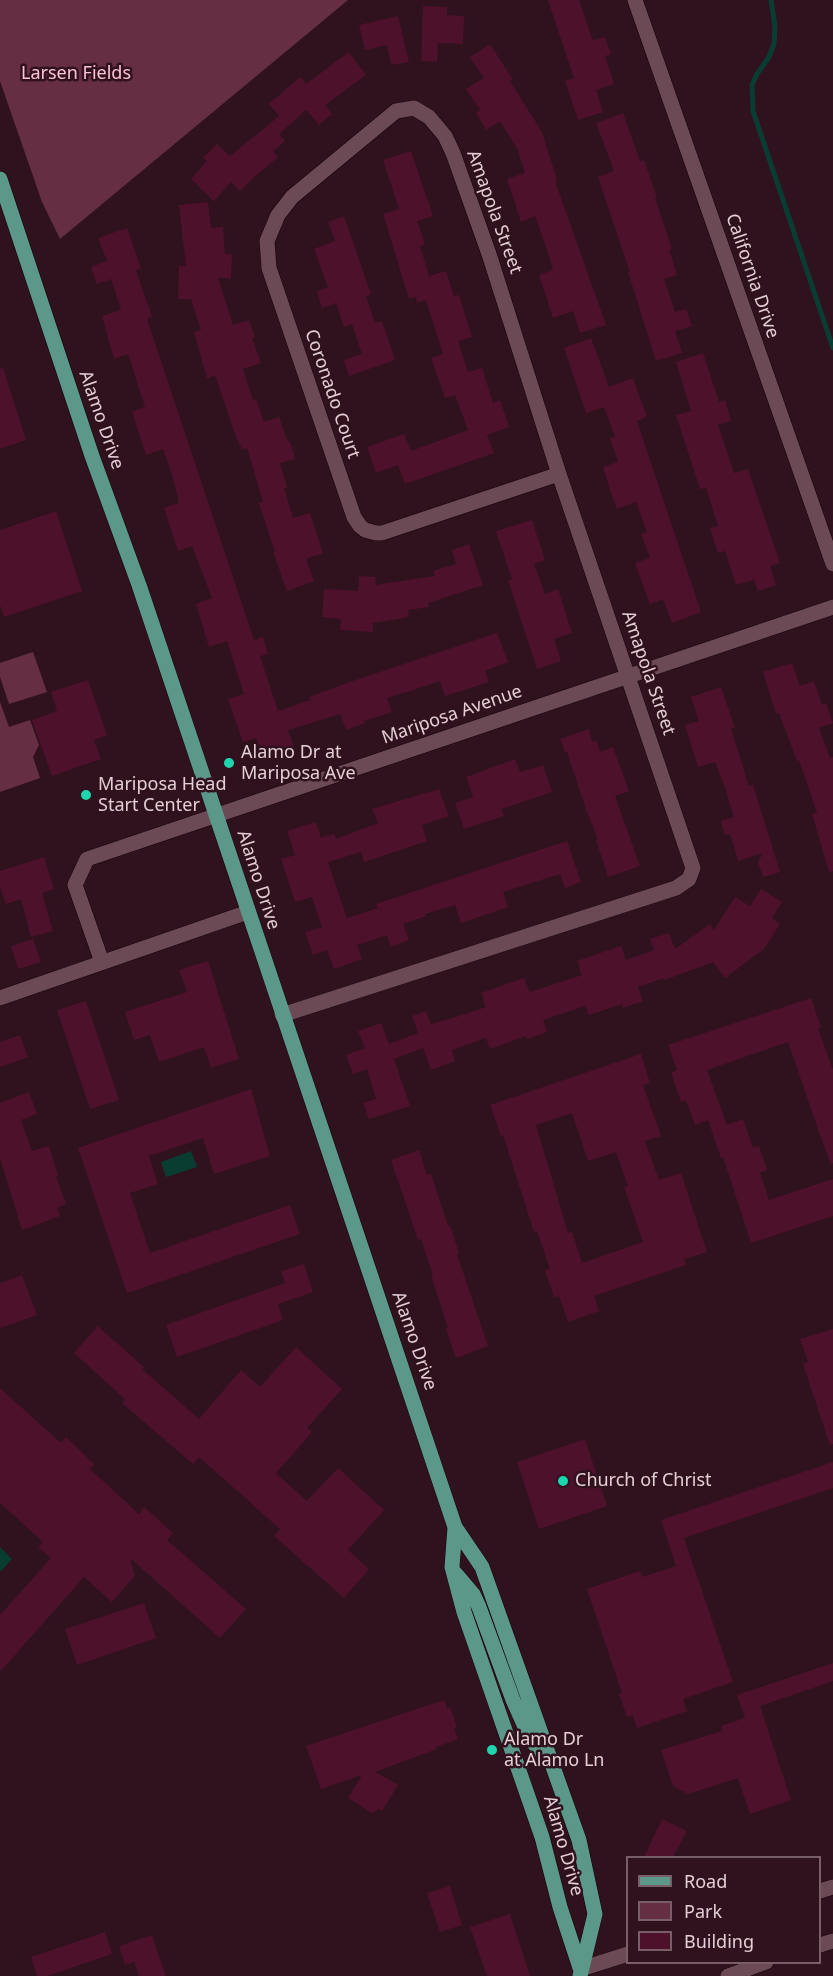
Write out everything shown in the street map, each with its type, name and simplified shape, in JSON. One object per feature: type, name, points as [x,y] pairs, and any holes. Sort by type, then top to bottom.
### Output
[{"type":"main road","name":"Alamo Drive","points":[[0,178],[455,1527],[483,1567],[579,1840],[595,1914],[580,1972]]},
{"type":"main road","name":"Alamo Drive","points":[[455,1527],[452,1570],[482,1667],[522,1773],[543,1837],[560,1907],[580,1972]]},
{"type":"main road","points":[[452,1570],[473,1594],[513,1700],[530,1738],[554,1769]]},
{"type":"street","name":"California Drive","points":[[635,0],[833,564]]},
{"type":"street","name":"Amapola Street","points":[[282,1015],[683,884],[692,873],[692,863],[559,474],[489,254],[449,145],[437,124],[422,112],[414,108],[390,114]]},
{"type":"street","name":"Coronado Court","points":[[390,114],[292,197],[278,215],[267,241],[269,268],[356,522],[370,532],[382,533],[559,474]]},
{"type":"street","name":"Mariposa Avenue","points":[[102,962],[75,885],[87,859],[629,675],[810,617],[833,607]]},
{"type":"street","points":[[0,998],[248,912]]},
{"type":"street","points":[[580,1972],[626,1954]]},
{"type":"street","points":[[728,1976],[761,1964]]},
{"type":"green space","name":"Larsen Fields","points":[[0,0],[348,0],[60,239],[42,202],[0,81]]},
{"type":"green space","points":[[33,652],[47,692],[9,704],[0,677],[0,663]]},
{"type":"green space","points":[[0,702],[9,727],[30,720],[39,745],[33,757],[40,778],[0,792]]},
{"type":"shaded area","points":[[191,1151],[197,1167],[166,1177],[161,1162]]},
{"type":"shaded area","points":[[0,1547],[12,1559],[1,1571],[0,1570]]},
{"type":"building","points":[[548,0],[579,0],[593,41],[605,37],[611,54],[605,56],[614,84],[596,90],[603,112],[578,120],[565,81],[574,78]]},
{"type":"building","points":[[423,6],[447,7],[447,15],[464,16],[463,44],[438,43],[437,62],[421,61]]},
{"type":"building","points":[[398,16],[409,62],[391,65],[387,45],[365,50],[359,25]]},
{"type":"building","points":[[490,44],[542,132],[557,180],[555,181],[606,325],[580,333],[573,311],[553,318],[539,275],[553,270],[546,247],[535,216],[521,222],[507,179],[525,173],[517,148],[500,121],[486,130],[476,113],[480,110],[466,89],[484,78],[470,57]]},
{"type":"building","points":[[349,52],[366,75],[325,105],[332,114],[319,125],[306,110],[279,134],[285,141],[273,151],[278,157],[240,191],[231,182],[214,201],[191,179],[207,161],[203,158],[217,144],[230,156],[279,116],[269,104],[300,77],[306,84]]},
{"type":"building","points":[[623,113],[640,161],[644,160],[672,249],[669,249],[677,275],[664,279],[675,312],[686,309],[692,326],[675,331],[682,353],[656,361],[628,272],[630,272],[598,177],[614,171],[596,123]]},
{"type":"building","points":[[411,151],[433,216],[417,221],[425,244],[420,246],[429,276],[446,271],[454,296],[459,295],[472,337],[458,341],[468,372],[482,368],[493,403],[500,400],[509,427],[487,435],[494,453],[405,484],[398,465],[376,473],[367,447],[404,434],[411,451],[468,430],[455,395],[445,398],[431,358],[443,354],[426,300],[417,303],[416,297],[409,299],[383,214],[399,209],[383,160]]},
{"type":"building","points":[[208,202],[211,228],[223,227],[225,254],[232,254],[231,278],[218,278],[233,325],[249,320],[255,338],[252,338],[261,363],[243,369],[253,400],[256,399],[264,422],[279,417],[288,442],[290,441],[295,459],[280,463],[287,487],[284,488],[293,518],[310,513],[323,553],[306,559],[314,581],[287,591],[259,503],[263,502],[247,448],[242,449],[236,437],[215,375],[207,378],[194,332],[201,330],[191,299],[178,299],[179,266],[186,266],[179,205]]},
{"type":"building","points":[[344,216],[371,294],[366,296],[375,323],[382,321],[395,360],[349,376],[344,360],[362,354],[352,324],[344,327],[336,303],[322,308],[317,291],[328,287],[314,249],[335,241],[328,222]]},
{"type":"building","points":[[127,228],[141,268],[136,270],[152,317],[147,319],[254,640],[263,637],[268,654],[260,656],[278,711],[311,700],[309,697],[350,682],[497,633],[508,662],[485,671],[489,682],[445,696],[440,681],[387,698],[392,712],[364,721],[365,723],[346,730],[340,714],[288,730],[295,750],[264,760],[256,738],[243,742],[228,699],[244,694],[227,641],[209,647],[196,604],[212,598],[192,546],[178,551],[164,508],[179,503],[173,478],[163,449],[146,455],[132,412],[145,407],[128,354],[114,359],[102,316],[121,310],[111,279],[97,284],[91,267],[107,261],[98,238]]},
{"type":"building","points":[[591,338],[609,387],[633,378],[647,417],[637,421],[701,612],[672,623],[663,599],[650,604],[635,563],[650,558],[641,534],[647,532],[636,502],[617,509],[611,493],[603,467],[618,462],[610,438],[615,437],[604,407],[586,413],[564,348]]},
{"type":"building","points":[[703,353],[719,402],[725,400],[731,421],[718,425],[734,473],[748,469],[780,563],[770,566],[776,585],[758,591],[754,580],[736,585],[725,551],[718,553],[710,528],[718,526],[706,488],[700,489],[676,415],[691,411],[676,362]]},
{"type":"building","points":[[3,368],[26,440],[0,449],[0,369]]},
{"type":"building","points":[[56,511],[82,591],[4,617],[0,605],[0,530]]},
{"type":"building","points":[[532,520],[545,560],[534,564],[545,594],[558,589],[572,633],[554,639],[561,661],[537,669],[508,580],[512,579],[496,531]]},
{"type":"building","points":[[469,544],[483,585],[428,603],[429,607],[408,610],[409,617],[373,623],[373,632],[340,630],[341,619],[322,617],[324,589],[358,591],[359,576],[376,577],[375,585],[435,576],[433,571],[456,564],[452,550]]},
{"type":"building","points":[[792,663],[800,686],[814,681],[822,705],[826,703],[833,723],[819,728],[830,758],[833,757],[833,871],[829,872],[812,814],[817,813],[799,760],[797,761],[779,713],[776,714],[763,672]]},
{"type":"building","points":[[88,680],[107,735],[94,740],[101,759],[52,776],[32,720],[57,711],[51,692]]},
{"type":"building","points":[[721,687],[735,728],[731,729],[749,786],[753,785],[780,872],[763,877],[758,862],[763,853],[738,861],[730,834],[725,835],[721,821],[734,817],[724,785],[715,762],[698,767],[685,725],[699,721],[691,697]]},
{"type":"building","points":[[589,729],[592,741],[596,740],[600,752],[613,747],[629,791],[615,796],[640,866],[608,877],[596,840],[598,839],[567,752],[560,739]]},
{"type":"building","points":[[515,759],[520,772],[543,765],[552,792],[501,809],[504,816],[464,829],[455,803],[473,797],[466,777]]},
{"type":"building","points":[[439,789],[449,816],[422,825],[427,841],[364,862],[361,852],[328,862],[347,918],[378,908],[376,904],[567,841],[581,882],[565,888],[560,874],[503,892],[508,907],[461,923],[455,905],[425,914],[426,916],[403,924],[409,940],[391,947],[387,935],[357,945],[362,959],[334,969],[327,950],[313,955],[305,932],[322,927],[312,897],[295,902],[281,859],[295,855],[287,831],[316,822],[321,838],[334,834],[336,839],[378,823],[372,809]]},
{"type":"building","points":[[44,857],[54,889],[42,893],[53,931],[31,937],[21,899],[6,904],[0,887],[0,871]]},
{"type":"building","points":[[761,889],[782,902],[772,918],[780,924],[764,949],[725,978],[713,962],[665,980],[664,978],[638,987],[643,1001],[623,1008],[622,1004],[589,1015],[585,1006],[543,1020],[547,1032],[527,1039],[526,1036],[490,1049],[486,1038],[452,1050],[455,1061],[431,1070],[423,1048],[394,1059],[410,1106],[369,1119],[363,1103],[376,1099],[367,1069],[353,1074],[346,1055],[365,1048],[358,1031],[381,1023],[389,1044],[418,1033],[412,1016],[426,1011],[431,1024],[486,1007],[481,993],[524,978],[530,992],[582,975],[577,961],[621,946],[626,960],[654,950],[650,939],[669,933],[675,949],[710,924],[714,930],[735,897],[750,906]]},
{"type":"building","points":[[33,939],[41,962],[18,969],[11,946]]},
{"type":"building","points":[[208,961],[239,1059],[211,1068],[204,1047],[159,1062],[150,1035],[134,1040],[125,1012],[187,992],[179,970]]},
{"type":"building","points":[[811,998],[821,1027],[818,1028],[833,1070],[833,1163],[831,1164],[820,1135],[788,1042],[707,1070],[727,1125],[743,1119],[753,1148],[759,1146],[767,1170],[760,1173],[769,1200],[833,1179],[833,1216],[751,1243],[723,1157],[721,1158],[708,1120],[695,1125],[686,1100],[681,1102],[671,1073],[677,1070],[668,1045]]},
{"type":"building","points":[[86,1001],[119,1100],[90,1109],[57,1010]]},
{"type":"building","points":[[20,1035],[28,1057],[0,1067],[0,1042]]},
{"type":"building","points":[[641,1054],[650,1083],[643,1085],[661,1136],[645,1141],[659,1180],[681,1173],[707,1252],[684,1259],[686,1265],[594,1296],[599,1311],[568,1322],[559,1296],[554,1297],[545,1270],[550,1269],[537,1231],[534,1232],[503,1135],[501,1136],[490,1105]],"holes":[[[572,1113],[588,1161],[616,1152],[628,1186],[624,1187],[643,1242],[582,1263],[572,1232],[568,1233],[536,1125]]]},
{"type":"building","points":[[251,1089],[270,1156],[214,1174],[203,1138],[149,1156],[158,1184],[130,1193],[150,1253],[290,1205],[300,1234],[127,1293],[78,1148]]},
{"type":"building","points":[[29,1092],[37,1114],[21,1120],[32,1151],[49,1146],[66,1204],[57,1208],[60,1216],[22,1230],[0,1158],[0,1103]]},
{"type":"building","points":[[419,1150],[427,1175],[431,1174],[448,1226],[450,1225],[459,1253],[457,1254],[488,1346],[456,1358],[431,1276],[433,1275],[421,1239],[418,1240],[391,1160]]},
{"type":"building","points":[[304,1264],[313,1292],[278,1304],[283,1320],[177,1357],[166,1325],[285,1283],[281,1271]]},
{"type":"building","points":[[22,1275],[37,1315],[0,1328],[0,1283]]},
{"type":"building","points":[[98,1326],[145,1368],[142,1369],[199,1419],[241,1370],[260,1387],[296,1347],[342,1389],[307,1428],[312,1432],[276,1473],[307,1501],[338,1468],[384,1510],[348,1550],[369,1569],[344,1598],[274,1536],[280,1529],[199,1457],[193,1464],[122,1403],[125,1399],[74,1353]]},
{"type":"building","points":[[833,1329],[833,1444],[830,1445],[803,1364],[808,1362],[800,1339]]},
{"type":"building","points":[[0,1388],[61,1443],[66,1437],[94,1464],[90,1469],[139,1514],[144,1507],[173,1533],[167,1540],[246,1609],[220,1638],[130,1558],[135,1576],[112,1602],[84,1577],[0,1672],[0,1615],[51,1558],[38,1547],[43,1542],[0,1503]]},
{"type":"building","points":[[585,1439],[607,1506],[539,1529],[517,1462]]},
{"type":"building","points":[[833,1462],[833,1488],[684,1538],[733,1682],[683,1699],[687,1711],[637,1728],[633,1715],[627,1717],[619,1694],[622,1693],[587,1589],[640,1571],[642,1577],[676,1566],[661,1520]]},
{"type":"building","points":[[144,1603],[156,1638],[77,1665],[65,1629]]},
{"type":"building","points":[[833,1663],[833,1681],[760,1706],[791,1800],[750,1814],[738,1778],[688,1794],[673,1786],[661,1750],[722,1731],[721,1726],[745,1718],[737,1695]]},
{"type":"building","points":[[444,1700],[447,1709],[450,1707],[457,1727],[454,1728],[458,1739],[375,1772],[398,1785],[382,1811],[379,1809],[372,1813],[348,1798],[362,1775],[321,1789],[306,1746]]},
{"type":"building","points":[[662,1819],[687,1831],[674,1856],[644,1856]]},
{"type":"building","points":[[450,1886],[462,1925],[440,1932],[427,1893]]},
{"type":"building","points":[[510,1914],[530,1976],[487,1976],[470,1927]]},
{"type":"building","points":[[105,1932],[112,1954],[47,1976],[37,1976],[31,1957]]},
{"type":"building","points":[[152,1935],[166,1976],[139,1976],[134,1962],[125,1965],[119,1946]]},
{"type":"waterway","points":[[771,0],[775,27],[774,44],[752,85],[753,111],[833,348]]},
{"type":"place","name":"Alamo Dr at Mariposa Ave","points":[[229,763]]},
{"type":"place","name":"Mariposa Head Start Center","points":[[86,795]]},
{"type":"place","name":"Church of Christ","points":[[563,1481]]},
{"type":"place","name":"Alamo Dr at Alamo Ln","points":[[492,1750]]}]
